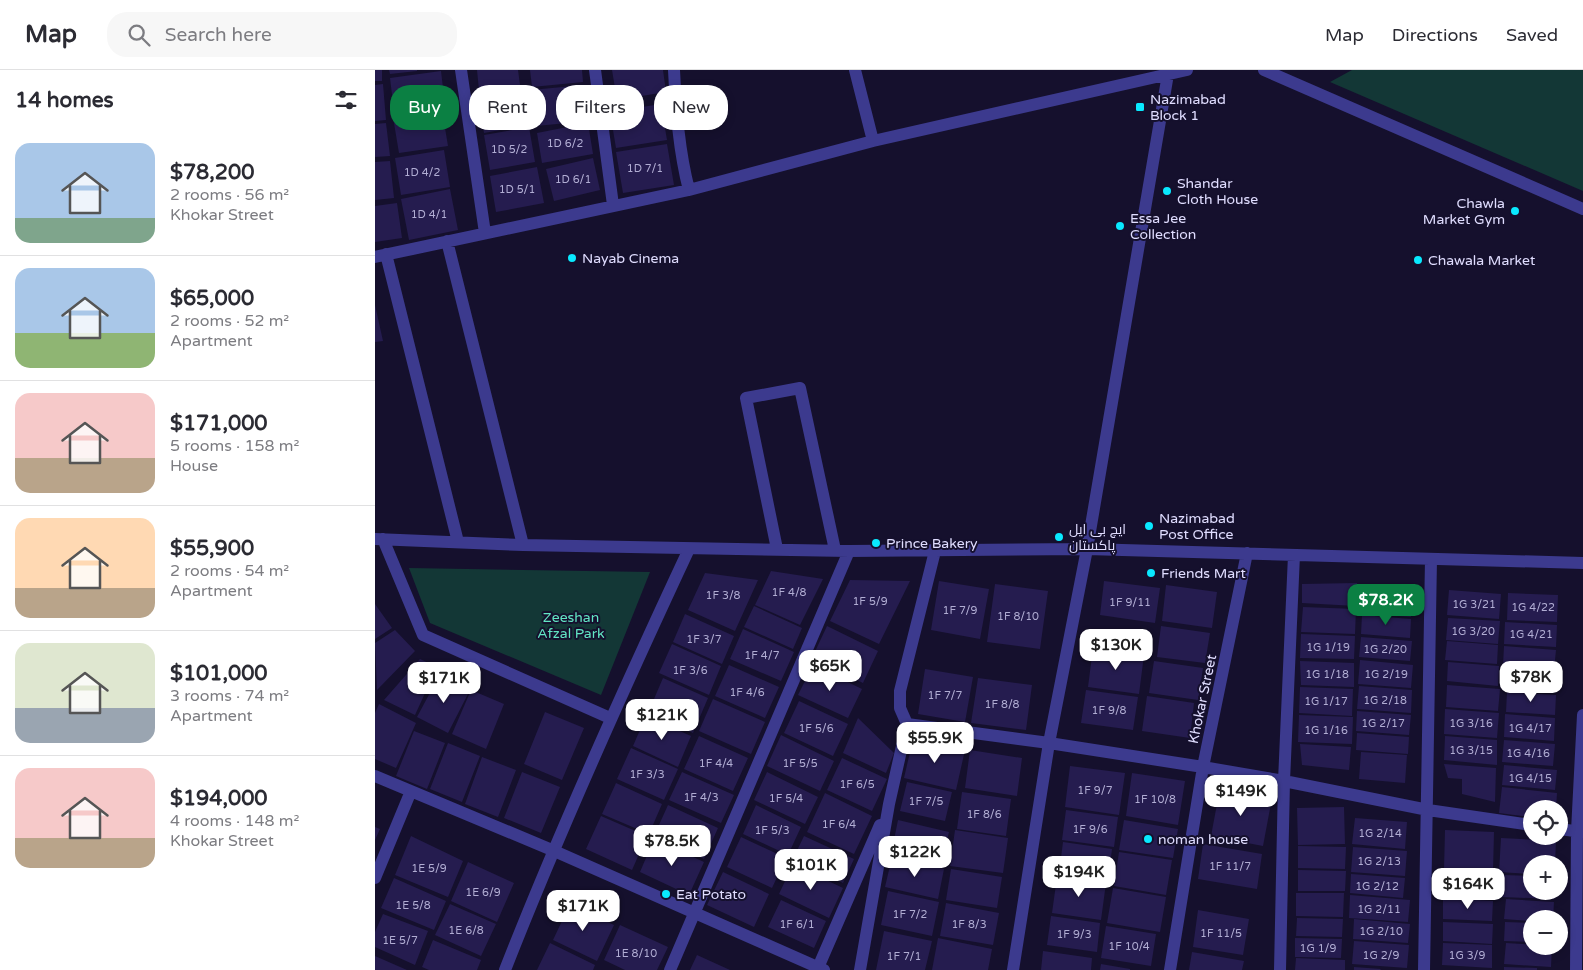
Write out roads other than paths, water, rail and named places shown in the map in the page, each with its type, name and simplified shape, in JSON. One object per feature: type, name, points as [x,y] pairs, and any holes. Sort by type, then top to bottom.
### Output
[{"type":"street","points":[[461,70],[485,233]]},
{"type":"street","points":[[595,70],[613,205]]},
{"type":"street","points":[[674,70],[675,104],[682,162],[689,190]]},
{"type":"street","points":[[855,70],[873,141]]},
{"type":"street","points":[[458,542],[381,256],[689,190],[873,141],[1187,70]]},
{"type":"street","points":[[1264,70],[1583,209]]},
{"type":"street","points":[[1013,970],[1049,743],[1087,549],[1168,74]]},
{"type":"street","points":[[447,242],[523,545]]},
{"type":"street","points":[[777,549],[745,398],[800,388],[835,550]]},
{"type":"street","points":[[610,718],[423,635],[379,539],[689,549],[849,551],[1087,549],[1583,563]]},
{"type":"street","points":[[505,970],[552,850],[610,718],[689,549]]},
{"type":"street","points":[[670,970],[849,551]]},
{"type":"street","points":[[860,970],[889,804],[907,724],[900,708],[900,691],[935,551]]},
{"type":"street","name":"Khokar Street","points":[[1170,970],[1203,768],[1247,553]]},
{"type":"street","points":[[1280,970],[1284,781],[1294,554]]},
{"type":"street","points":[[1424,970],[1431,559]]},
{"type":"street","points":[[1576,970],[1583,715]]},
{"type":"street","points":[[907,724],[1049,743],[1284,781],[1428,810],[1523,824]]},
{"type":"street","points":[[375,776],[552,850],[820,969],[889,804]]},
{"type":"street","points":[[375,878],[411,791]]},
{"type":"place","name":"Nazimabad Block 1","points":[[1140,107]]},
{"type":"place","name":"Shandar Cloth House","points":[[1167,191]]},
{"type":"place","name":"Chawla Market Gym","points":[[1515,211]]},
{"type":"place","name":"Essa Jee Collection","points":[[1120,226]]},
{"type":"place","name":"Nayab Cinema","points":[[572,258]]},
{"type":"place","name":"Chawala Market","points":[[1418,260]]},
{"type":"place","name":"Nazimabad Post Office","points":[[1149,526]]},
{"type":"place","name":"ایچ بی ایل پاکستان","points":[[1059,537]]},
{"type":"place","name":"Prince Bakery","points":[[876,543]]},
{"type":"place","name":"Friends Mart","points":[[1151,573]]},
{"type":"place","name":"noman house","points":[[1148,839]]},
{"type":"place","name":"Eat Potato","points":[[666,894]]},
{"type":"park label","name":"Zeeshan Afzal Park","points":[[571,626]]}]
